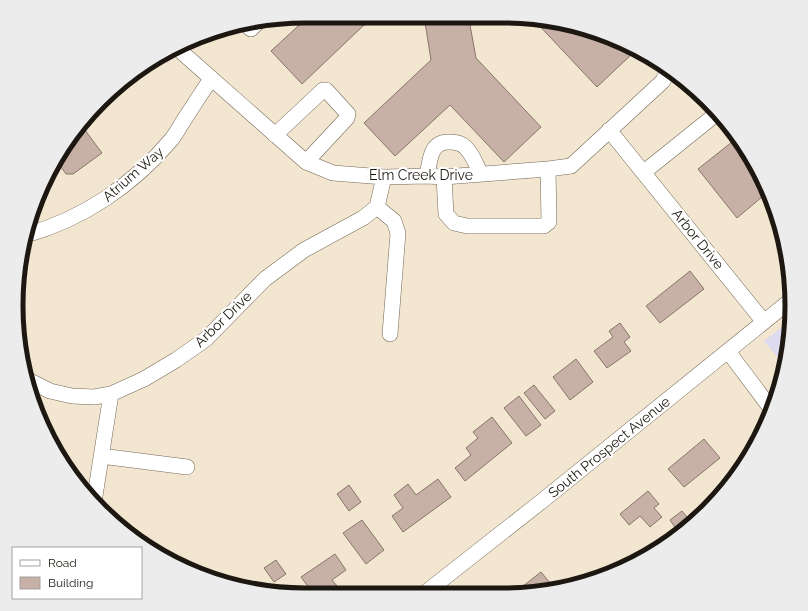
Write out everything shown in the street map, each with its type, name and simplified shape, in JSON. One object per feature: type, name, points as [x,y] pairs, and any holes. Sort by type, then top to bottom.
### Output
[{"type":"street","name":"Elm Creek Drive","points":[[181,52],[306,162],[333,173],[384,177],[444,177],[571,166],[663,81],[665,75]]},
{"type":"street","name":"Atrium Way","points":[[33,233],[60,223],[95,205],[123,186],[148,165],[172,139],[211,79]]},
{"type":"street","points":[[275,134],[323,90],[326,90],[348,114],[347,118],[306,162]]},
{"type":"street","points":[[644,172],[713,117]]},
{"type":"street","name":"Arbor Drive","points":[[609,130],[764,322]]},
{"type":"street","points":[[427,176],[431,155],[436,145],[444,142],[456,142],[465,146],[481,174]]},
{"type":"street","points":[[444,177],[446,214],[454,223],[466,226],[544,226],[549,222],[548,169]]},
{"type":"street","points":[[384,177],[377,207],[394,221],[398,232],[390,334]]},
{"type":"street","name":"Arbor Drive","points":[[34,383],[50,391],[72,396],[94,397],[111,394],[144,379],[176,360],[206,339],[265,279],[304,250],[363,218],[377,207]]},
{"type":"street","name":"South Prospect Avenue","points":[[430,588],[785,306]]},
{"type":"street","points":[[729,350],[767,403]]},
{"type":"street","points":[[95,494],[111,394]]},
{"type":"street","points":[[101,456],[187,467]]},
{"type":"shaded area","points":[[784,326],[780,360],[764,341]]},
{"type":"building","points":[[301,23],[377,23],[364,25],[302,84],[271,51]]},
{"type":"building","points":[[425,23],[483,23],[470,25],[476,58],[541,127],[504,162],[450,105],[395,156],[364,123],[431,60]]},
{"type":"building","points":[[539,25],[558,28],[593,38],[632,54],[597,87]]},
{"type":"building","points":[[85,130],[102,153],[73,174],[66,174],[60,166]]},
{"type":"building","points":[[732,142],[747,164],[763,196],[737,218],[698,169]]},
{"type":"building","points":[[690,271],[704,289],[660,323],[646,306]]},
{"type":"building","points":[[620,323],[630,337],[624,342],[631,351],[607,368],[594,351],[613,337],[609,331]]},
{"type":"building","points":[[576,359],[593,382],[570,400],[553,377]]},
{"type":"building","points":[[534,385],[555,411],[545,419],[524,393]]},
{"type":"building","points":[[519,396],[541,425],[526,436],[504,408]]},
{"type":"building","points":[[492,417],[512,443],[465,481],[455,468],[471,455],[466,448],[478,438],[473,432]]},
{"type":"building","points":[[704,439],[720,458],[684,487],[668,469]]},
{"type":"building","points":[[438,479],[451,497],[403,532],[392,516],[403,508],[394,495],[408,484],[416,495]]},
{"type":"building","points":[[349,485],[361,502],[349,511],[337,494]]},
{"type":"building","points":[[648,491],[659,504],[654,508],[662,517],[650,527],[640,516],[629,525],[620,514]]},
{"type":"building","points":[[682,511],[688,519],[676,528],[670,520]]},
{"type":"building","points":[[362,520],[384,550],[366,564],[343,533]]},
{"type":"building","points":[[335,554],[346,570],[332,580],[337,586],[334,588],[309,588],[301,577]]},
{"type":"building","points":[[276,560],[286,574],[274,582],[264,568]]},
{"type":"building","points":[[541,572],[551,584],[539,586],[522,587]]}]
